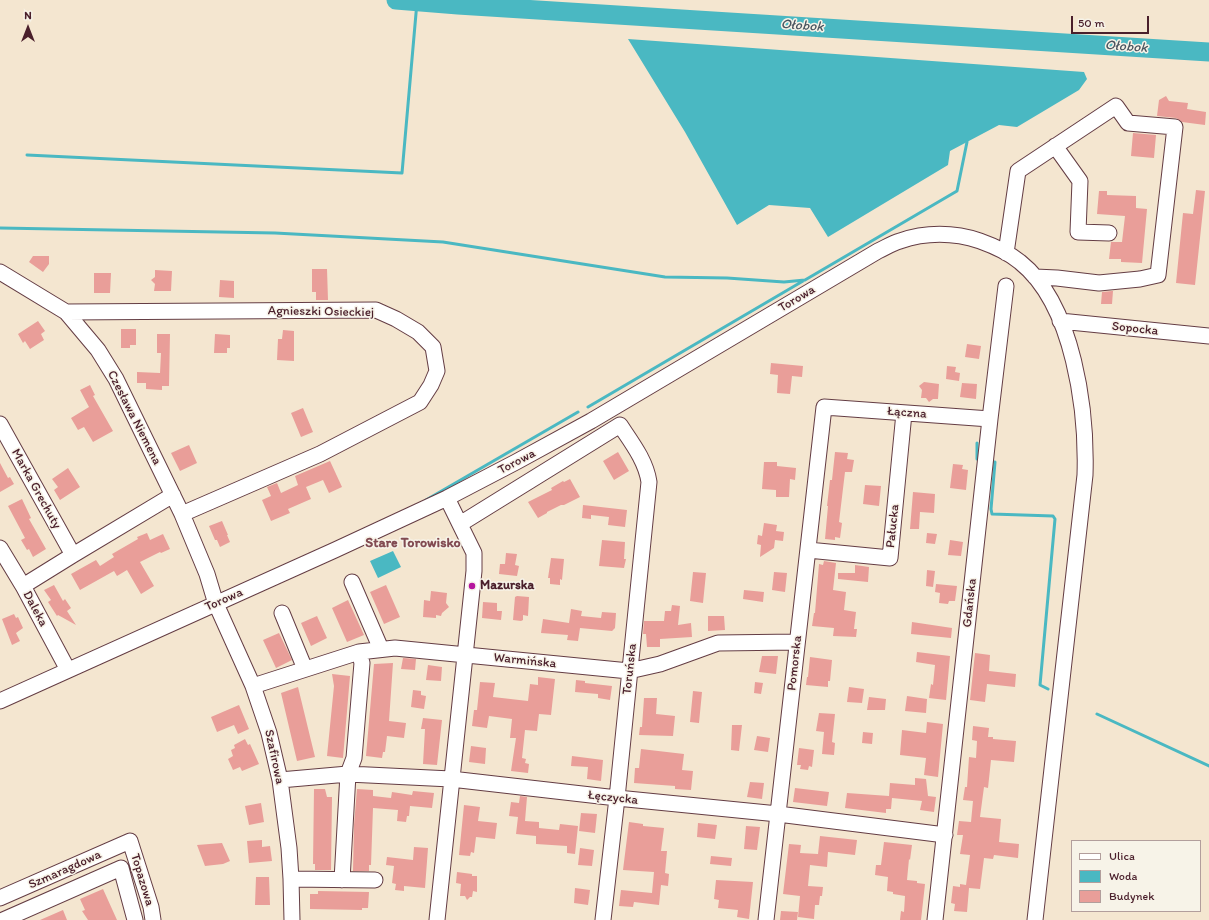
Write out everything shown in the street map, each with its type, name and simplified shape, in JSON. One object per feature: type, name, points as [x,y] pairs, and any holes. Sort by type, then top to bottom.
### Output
[{"type":"street","points":[[1006,253],[1018,170],[1116,106],[1128,123],[1175,127],[1158,275],[1140,279],[1099,283],[1035,277]]},
{"type":"street","points":[[1055,146],[1080,181],[1078,232],[1109,233]]},
{"type":"street","name":"Torowa","points":[[0,700],[216,604],[446,498],[591,421],[878,251],[899,241],[918,236],[940,234],[957,235],[990,244],[1020,262],[1035,277],[1047,293],[1060,321],[1076,370],[1085,436],[1085,475],[1035,920]]},
{"type":"street","name":"Czesława Niemena","points":[[0,272],[66,312],[98,350],[116,379],[182,514],[207,574],[216,604]]},
{"type":"street","name":"Gdańska","points":[[936,920],[990,419],[1006,286]]},
{"type":"street","name":"Agnieszki Osieckiej","points":[[66,312],[376,310],[396,319],[418,332],[433,346],[437,370],[431,385],[420,402],[320,454],[182,514]]},
{"type":"street","name":"Sopocka","points":[[1060,321],[1209,336]]},
{"type":"street","name":"Łączna","points":[[824,407],[990,419]]},
{"type":"street","name":"Pomorska","points":[[766,920],[824,407]]},
{"type":"street","name":"Pałucka","points":[[808,550],[890,558],[904,413]]},
{"type":"street","name":"Marka Grechuty","points":[[0,424],[72,555]]},
{"type":"street","name":"Toruńska","points":[[460,524],[620,425],[643,462],[648,474],[649,482],[603,920]]},
{"type":"street","points":[[23,586],[173,495]]},
{"type":"street","points":[[437,920],[474,571],[474,553],[446,498]]},
{"type":"street","name":"Daleka","points":[[0,548],[23,586],[68,670]]},
{"type":"street","points":[[352,582],[381,649]]},
{"type":"street","name":"Szafirowa","points":[[216,604],[253,686],[269,733],[280,780],[289,848],[292,920]]},
{"type":"street","points":[[282,613],[305,668]]},
{"type":"street","name":"Warmińska","points":[[253,686],[305,668],[359,652],[381,649],[395,648],[629,671],[660,664],[718,643],[797,642]]},
{"type":"street","points":[[342,880],[348,774],[354,758],[362,663],[359,652]]},
{"type":"street","name":"Łęczycka","points":[[280,780],[348,774],[452,779],[617,798],[778,814],[945,835]]},
{"type":"street","name":"Szmaragdowa","points":[[0,898],[130,841]]},
{"type":"street","name":"Topazowa","points":[[130,841],[151,907],[153,920]]},
{"type":"street","points":[[3,920],[121,868],[135,920]]},
{"type":"street","points":[[291,879],[375,880]]},
{"type":"water","points":[[628,39],[1084,72],[1087,79],[1079,90],[1017,127],[999,125],[950,151],[948,165],[828,237],[810,208],[769,205],[737,225],[685,132]]},
{"type":"water","points":[[393,551],[401,567],[378,578],[370,561]]},
{"type":"building","points":[[1166,96],[1169,101],[1188,103],[1187,109],[1206,112],[1205,125],[1182,122],[1176,118],[1157,116],[1159,100]]},
{"type":"building","points":[[1133,133],[1156,135],[1154,158],[1131,156]]},
{"type":"building","points":[[1196,190],[1205,191],[1195,285],[1176,283],[1183,213],[1193,214]]},
{"type":"building","points":[[1099,191],[1107,191],[1107,195],[1136,196],[1136,208],[1147,209],[1142,263],[1121,262],[1121,259],[1109,259],[1111,242],[1122,242],[1125,216],[1097,214]]},
{"type":"building","points":[[33,256],[49,256],[49,264],[43,272],[29,262]]},
{"type":"building","points":[[312,269],[327,269],[328,300],[316,300],[316,292],[312,292]]},
{"type":"building","points":[[155,270],[172,271],[171,291],[154,291],[155,284],[151,280],[155,277]]},
{"type":"building","points":[[94,273],[111,273],[110,293],[94,293]]},
{"type":"building","points":[[220,280],[234,281],[234,298],[219,297]]},
{"type":"building","points":[[1113,291],[1112,304],[1101,304],[1102,292]]},
{"type":"building","points":[[38,321],[45,331],[41,334],[44,340],[30,349],[25,341],[23,343],[18,334]]},
{"type":"building","points":[[121,329],[136,329],[136,345],[130,345],[130,348],[121,348]]},
{"type":"building","points":[[283,330],[294,331],[294,361],[277,360],[278,339],[282,339]]},
{"type":"building","points":[[157,334],[170,334],[169,386],[162,386],[162,390],[146,389],[146,383],[137,383],[137,372],[160,373],[161,353],[157,353]]},
{"type":"building","points":[[215,334],[230,335],[230,348],[227,348],[227,353],[214,353]]},
{"type":"building","points":[[967,344],[981,346],[979,359],[965,357]]},
{"type":"building","points":[[771,363],[803,366],[802,377],[792,376],[790,394],[777,393],[778,375],[770,374]]},
{"type":"building","points":[[947,366],[956,367],[955,372],[960,373],[959,381],[946,379]]},
{"type":"building","points":[[924,382],[939,384],[938,399],[933,399],[929,402],[926,398],[921,398],[922,390],[919,386]]},
{"type":"building","points":[[962,383],[977,384],[976,399],[960,397]]},
{"type":"building","points":[[90,385],[95,395],[93,396],[113,431],[93,442],[84,427],[78,430],[71,418],[89,407],[80,390]]},
{"type":"building","points":[[303,408],[313,432],[301,437],[291,413]]},
{"type":"building","points":[[189,445],[197,463],[180,471],[171,453]]},
{"type":"building","points":[[618,452],[629,471],[614,480],[603,461]]},
{"type":"building","points":[[835,452],[848,453],[847,459],[854,460],[852,472],[845,472],[839,522],[842,523],[840,538],[835,537],[835,540],[825,539],[827,506]]},
{"type":"building","points":[[330,461],[342,487],[329,493],[323,480],[306,487],[311,499],[288,509],[290,513],[271,521],[262,500],[271,496],[267,487],[277,483],[281,493],[298,485],[295,476]]},
{"type":"building","points":[[764,462],[777,462],[777,466],[796,468],[795,480],[790,479],[789,497],[776,497],[776,490],[762,489]]},
{"type":"building","points":[[0,463],[8,478],[10,477],[14,484],[0,492]]},
{"type":"building","points":[[953,464],[963,465],[962,469],[968,470],[966,490],[950,488]]},
{"type":"building","points":[[68,468],[80,487],[60,500],[54,490],[58,487],[52,479]]},
{"type":"building","points":[[570,479],[580,497],[547,512],[538,518],[528,502],[552,490],[551,488],[563,481],[564,482]]},
{"type":"building","points":[[865,485],[881,486],[879,506],[863,504]]},
{"type":"building","points":[[913,492],[935,494],[934,513],[920,512],[919,529],[910,529]]},
{"type":"building","points":[[22,499],[31,518],[29,519],[46,549],[33,557],[29,549],[27,550],[21,540],[25,538],[8,506]]},
{"type":"building","points":[[583,505],[627,510],[625,527],[608,525],[609,517],[591,515],[591,519],[582,518]]},
{"type":"building","points":[[222,521],[230,542],[220,547],[209,526]]},
{"type":"building","points":[[764,523],[777,525],[776,531],[784,532],[783,541],[775,540],[774,548],[760,557],[761,545],[757,544],[758,535],[762,536]]},
{"type":"building","points":[[147,533],[150,540],[163,534],[170,549],[161,553],[160,552],[140,562],[154,586],[141,594],[127,570],[117,576],[114,571],[80,590],[71,574],[96,560],[100,566],[114,557],[112,554],[138,539],[137,537]]},
{"type":"building","points":[[927,533],[937,534],[935,544],[926,543]]},
{"type":"building","points":[[602,540],[625,542],[624,559],[626,559],[624,568],[599,566]]},
{"type":"building","points":[[950,540],[963,542],[961,556],[948,555]]},
{"type":"building","points":[[506,553],[517,554],[515,565],[519,566],[517,576],[499,574],[500,564],[505,564]]},
{"type":"building","points":[[551,558],[564,559],[562,580],[560,579],[560,585],[550,584],[550,578],[548,578]]},
{"type":"building","points":[[824,561],[836,563],[833,590],[846,592],[844,610],[856,612],[854,629],[857,629],[856,637],[833,636],[834,628],[812,626],[815,613],[819,564],[823,565]]},
{"type":"building","points":[[855,565],[869,567],[868,582],[838,579],[838,573],[855,573]]},
{"type":"building","points":[[927,570],[935,571],[933,587],[926,586]]},
{"type":"building","points":[[693,572],[706,573],[703,603],[690,601]]},
{"type":"building","points":[[774,572],[787,573],[785,592],[772,590]]},
{"type":"building","points":[[936,584],[957,586],[955,601],[949,601],[948,604],[939,603],[940,593],[935,592]]},
{"type":"building","points":[[54,585],[63,601],[65,599],[71,608],[67,611],[76,625],[58,615],[57,616],[48,602],[51,600],[44,590]]},
{"type":"building","points":[[386,585],[400,617],[384,624],[370,592]]},
{"type":"building","points":[[744,590],[764,592],[763,602],[743,599]]},
{"type":"building","points":[[431,591],[447,593],[446,603],[449,607],[442,613],[441,616],[436,615],[436,618],[423,617],[424,600],[430,601]]},
{"type":"building","points":[[515,597],[529,597],[528,616],[523,615],[523,620],[521,621],[513,620]]},
{"type":"building","points":[[348,600],[364,635],[347,642],[332,608]]},
{"type":"building","points":[[483,602],[497,603],[497,611],[502,611],[501,620],[482,618]]},
{"type":"building","points":[[672,605],[680,606],[678,625],[691,623],[692,637],[660,639],[660,647],[647,647],[646,634],[643,634],[644,621],[664,621],[665,611],[671,611]]},
{"type":"building","points":[[571,609],[582,611],[581,616],[601,618],[602,612],[616,613],[615,628],[612,631],[580,628],[578,641],[567,640],[568,635],[541,633],[543,619],[569,623]]},
{"type":"building","points":[[14,614],[16,618],[18,617],[23,628],[16,633],[20,641],[12,645],[2,619]]},
{"type":"building","points":[[317,616],[327,638],[311,646],[301,623]]},
{"type":"building","points":[[708,616],[724,616],[725,630],[708,631]]},
{"type":"building","points":[[912,622],[952,628],[951,638],[911,634]]},
{"type":"building","points":[[279,633],[292,660],[276,668],[263,640]]},
{"type":"building","points":[[917,652],[950,656],[946,700],[929,698],[931,684],[933,685],[935,665],[916,662]]},
{"type":"building","points":[[975,653],[990,655],[989,671],[1016,674],[1015,687],[987,684],[985,702],[970,700]]},
{"type":"building","points":[[762,656],[778,656],[776,674],[759,672]]},
{"type":"building","points":[[810,657],[832,660],[828,687],[806,685]]},
{"type":"building","points":[[403,658],[416,659],[415,670],[401,669]]},
{"type":"building","points":[[393,663],[389,721],[406,723],[404,738],[387,736],[385,752],[383,752],[382,758],[366,756],[374,664]]},
{"type":"building","points":[[428,665],[442,667],[441,681],[426,680]]},
{"type":"building","points":[[332,674],[350,676],[343,758],[327,756],[334,686]]},
{"type":"building","points":[[538,677],[555,679],[551,715],[539,714],[537,731],[525,730],[522,758],[526,759],[525,763],[529,764],[528,773],[511,771],[516,738],[510,738],[512,719],[489,716],[487,728],[472,726],[474,710],[477,710],[480,682],[495,683],[493,697],[528,701],[530,684],[538,685]]},
{"type":"building","points":[[576,680],[585,681],[585,683],[612,686],[610,700],[598,698],[598,694],[575,692]]},
{"type":"building","points":[[755,682],[763,683],[761,694],[754,693]]},
{"type":"building","points":[[298,687],[315,757],[297,761],[281,693]]},
{"type":"building","points":[[849,687],[864,689],[862,703],[847,702]]},
{"type":"building","points":[[413,690],[421,691],[421,695],[426,696],[424,709],[411,707]]},
{"type":"building","points":[[693,691],[702,692],[699,723],[690,722]]},
{"type":"building","points":[[907,696],[927,699],[926,713],[905,711]]},
{"type":"building","points":[[869,697],[886,699],[885,710],[867,710]]},
{"type":"building","points":[[644,698],[657,698],[656,714],[675,716],[673,736],[639,735],[640,727],[642,727]]},
{"type":"building","points":[[239,705],[249,729],[238,734],[234,725],[217,732],[211,717]]},
{"type":"building","points":[[819,713],[835,714],[832,742],[835,743],[834,755],[822,754],[824,732],[816,731]]},
{"type":"building","points":[[423,718],[442,720],[437,765],[423,764],[425,729],[421,729]]},
{"type":"building","points":[[927,722],[943,724],[938,777],[924,775],[926,758],[900,755],[902,730],[926,733]]},
{"type":"building","points":[[732,725],[742,725],[739,751],[731,750]]},
{"type":"building","points":[[973,726],[989,728],[988,737],[993,737],[993,739],[1016,741],[1014,762],[991,760],[988,788],[984,787],[980,817],[1001,819],[999,842],[1019,844],[1018,858],[994,855],[993,859],[984,858],[980,889],[969,888],[967,912],[954,911],[955,904],[951,903],[953,886],[960,887],[960,884],[966,885],[970,855],[960,854],[963,835],[957,835],[959,821],[971,822],[973,801],[963,800],[965,787],[967,787],[969,757],[976,758],[977,741],[972,740]]},
{"type":"building","points":[[863,732],[873,733],[872,744],[862,743]]},
{"type":"building","points":[[757,736],[770,738],[768,752],[754,750]]},
{"type":"building","points":[[245,739],[248,745],[250,744],[259,764],[242,771],[240,767],[233,770],[228,759],[233,756],[231,750],[235,748],[234,745]]},
{"type":"building","points":[[471,746],[486,748],[485,764],[469,762]]},
{"type":"building","points":[[799,748],[814,750],[812,767],[809,766],[808,770],[800,769],[801,765],[797,765]]},
{"type":"building","points":[[641,749],[684,754],[682,770],[693,771],[691,790],[675,789],[675,786],[634,783],[635,768],[639,768]]},
{"type":"building","points":[[572,756],[603,760],[601,781],[587,779],[588,767],[571,766]]},
{"type":"building","points":[[915,778],[926,779],[928,796],[936,797],[934,812],[920,810],[922,801],[892,798],[891,809],[886,809],[886,813],[845,808],[847,793],[889,796],[890,783],[915,785]]},
{"type":"building","points":[[750,782],[764,783],[762,799],[747,797]]},
{"type":"building","points":[[795,788],[829,792],[827,806],[793,802]]},
{"type":"building","points":[[314,789],[325,789],[327,797],[332,797],[331,870],[315,870],[315,864],[313,864]]},
{"type":"building","points":[[357,789],[373,790],[373,796],[391,798],[392,792],[412,795],[413,791],[434,793],[432,808],[410,806],[409,816],[407,816],[406,822],[397,821],[398,810],[373,808],[371,865],[369,865],[369,871],[353,871],[354,825]]},
{"type":"building","points":[[520,796],[527,797],[525,821],[539,822],[539,828],[559,830],[560,824],[578,826],[575,854],[567,853],[567,846],[536,844],[536,836],[516,834],[518,817],[509,816],[511,802],[519,803]]},
{"type":"building","points":[[261,803],[264,822],[249,825],[245,806]]},
{"type":"building","points":[[464,805],[480,807],[478,821],[497,823],[495,839],[476,837],[474,853],[471,852],[470,856],[459,855]]},
{"type":"building","points":[[581,813],[597,814],[595,833],[579,831]]},
{"type":"building","points":[[629,822],[643,824],[643,826],[664,828],[661,851],[667,851],[665,873],[669,874],[668,886],[661,885],[659,905],[634,902],[633,907],[619,906],[621,890],[652,893],[654,872],[623,870]]},
{"type":"building","points":[[698,823],[717,825],[715,839],[697,837]]},
{"type":"building","points":[[746,826],[760,827],[757,850],[744,849]]},
{"type":"building","points":[[820,836],[857,840],[855,855],[828,852],[827,867],[810,865],[808,886],[823,887],[822,896],[820,896],[819,905],[815,905],[814,919],[798,917],[800,896],[783,894],[789,844],[801,845],[800,853],[818,854]]},
{"type":"building","points":[[262,840],[262,847],[270,846],[272,861],[249,863],[247,841]]},
{"type":"building","points":[[884,842],[912,845],[907,880],[925,884],[921,920],[900,920],[901,911],[904,912],[905,896],[893,894],[893,892],[887,891],[888,877],[875,875],[876,865],[881,865]]},
{"type":"building","points":[[222,843],[230,861],[223,864],[205,866],[197,845]]},
{"type":"building","points":[[414,847],[428,848],[425,888],[404,886],[404,891],[395,890],[396,884],[392,883],[394,866],[386,865],[387,857],[413,860]]},
{"type":"building","points":[[580,848],[594,850],[592,866],[578,865]]},
{"type":"building","points":[[711,856],[732,858],[731,866],[710,864]]},
{"type":"building","points":[[457,872],[477,876],[477,892],[473,891],[472,897],[467,900],[465,896],[460,896],[461,884],[456,883]]},
{"type":"building","points":[[256,877],[269,877],[270,905],[255,905]]},
{"type":"building","points":[[716,880],[753,882],[749,919],[737,917],[738,910],[718,908],[719,900],[714,899]]},
{"type":"building","points":[[575,888],[590,890],[588,905],[574,903]]},
{"type":"building","points":[[103,889],[117,920],[88,920],[82,911],[85,910],[80,899]]},
{"type":"building","points":[[318,891],[369,892],[368,908],[362,908],[362,910],[310,909],[310,894],[318,894]]},
{"type":"building","points":[[63,910],[67,920],[40,920]]},
{"type":"building","points":[[781,911],[798,912],[797,920],[780,920]]},
{"type":"waterway","name":"Ołobok","points":[[396,0],[1209,52]]},
{"type":"waterway","points":[[27,155],[402,173],[417,2]]},
{"type":"waterway","points":[[0,228],[275,233],[443,242],[665,277],[727,278],[784,282],[805,280],[957,191],[967,142]]},
{"type":"waterway","points":[[588,407],[803,281]]},
{"type":"waterway","points":[[426,500],[578,412]]},
{"type":"waterway","points":[[977,443],[977,459]]},
{"type":"waterway","points":[[994,462],[992,514],[1053,516],[1055,519],[1040,685],[1048,689]]},
{"type":"waterway","points":[[1097,714],[1209,766]]},
{"type":"place","name":"Mazurska","points":[[472,586]]},
{"type":"district","name":"Stare Torowisko","points":[[413,543]]}]
